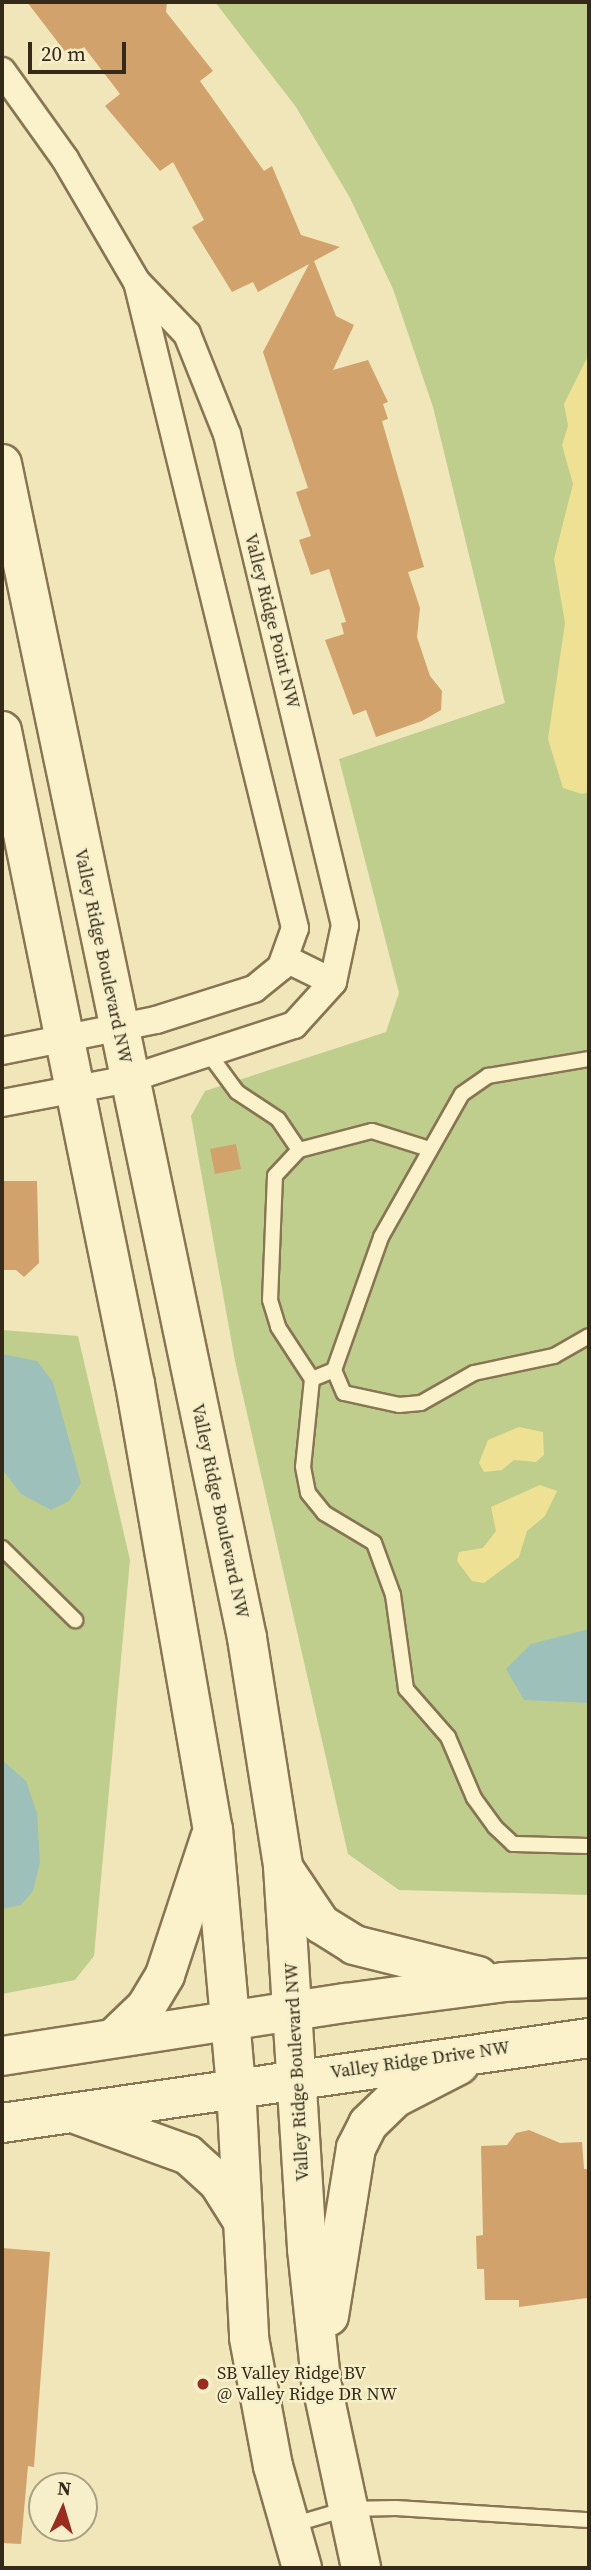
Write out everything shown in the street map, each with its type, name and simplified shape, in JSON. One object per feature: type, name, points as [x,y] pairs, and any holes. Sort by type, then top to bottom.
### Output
[{"type":"street","name":"Valley Ridge Point NW","points":[[2,71],[65,159],[136,282],[187,334],[227,434],[343,913],[344,942],[333,982],[294,1025],[129,1079],[2,1103]]},
{"type":"street","name":"Valley Ridge Point NW","points":[[136,282],[292,907],[295,928],[286,959]]},
{"type":"street","name":"Valley Ridge Boulevard NW","points":[[2,464],[244,1625],[283,1866],[295,2010],[307,2249],[321,2381],[346,2509],[361,2568]]},
{"type":"street","points":[[2,732],[135,1384],[214,1829],[236,2087],[240,2217],[249,2337],[289,2526],[302,2568]]},
{"type":"street","points":[[2,1051],[65,1041],[118,1028],[254,989],[286,959],[333,982]]},
{"type":"street","points":[[116,2036],[146,2007],[165,1975],[214,1829]]},
{"type":"street","points":[[283,1866],[321,1924],[354,1945],[504,1982]]},
{"type":"street","points":[[2,2056],[230,2019],[504,1982],[589,1978]]},
{"type":"street","name":"Valley Ridge Drive NW","points":[[2,2123],[486,2051],[589,2039]]},
{"type":"street","points":[[321,2381],[340,2230],[356,2148],[368,2124],[395,2098],[486,2051]]},
{"type":"street","points":[[66,2112],[188,2155],[218,2182],[240,2217]]},
{"type":"lane","points":[[209,1054],[237,1092],[278,1119],[299,1150]]},
{"type":"lane","points":[[589,1059],[488,1076],[462,1094],[381,1237],[334,1370],[344,1393],[399,1405],[421,1403],[457,1380],[554,1356],[589,1336]]},
{"type":"lane","points":[[429,1149],[372,1131],[299,1150],[275,1176],[270,1300],[278,1327],[313,1379],[303,1466],[308,1493],[324,1513],[374,1543],[386,1565],[406,1689],[448,1737],[474,1798],[513,1844],[589,1846]]},
{"type":"lane","points":[[313,1379],[334,1370]]},
{"type":"lane","points":[[2,1548],[75,1620]]},
{"type":"lane","points":[[289,2526],[346,2509],[589,2520]]},
{"type":"green space","points":[[215,2],[589,2],[589,1895],[399,1890],[348,1854],[235,1361],[191,1116],[205,1091],[386,1032],[399,993],[339,759],[505,703],[433,407],[393,289],[350,198],[296,107]]},
{"type":"green space","points":[[2,1330],[78,1336],[130,1560],[94,1956],[75,1980],[2,1994]]},
{"type":"sand","points":[[589,354],[589,792],[582,794],[563,788],[548,739],[565,623],[554,559],[573,484],[562,445],[568,426],[564,404]]},
{"type":"sand","points":[[519,1427],[543,1432],[544,1455],[536,1462],[514,1460],[502,1470],[484,1472],[479,1463],[488,1440]]},
{"type":"sand","points":[[540,1485],[557,1491],[545,1516],[527,1531],[519,1557],[484,1583],[472,1581],[457,1561],[459,1552],[483,1548],[496,1531],[491,1507]]},
{"type":"water","points":[[2,1354],[37,1361],[53,1382],[81,1483],[69,1501],[51,1510],[21,1494],[2,1469]]},
{"type":"water","points":[[589,1629],[589,1703],[524,1700],[506,1669],[531,1644]]},
{"type":"water","points":[[2,1760],[26,1781],[37,1813],[40,1863],[33,1891],[21,1905],[2,1909]]},
{"type":"building","points":[[27,2],[167,2],[166,12],[213,71],[200,81],[264,171],[272,166],[301,235],[340,247],[314,261],[336,316],[354,325],[333,370],[368,360],[388,402],[383,404],[388,419],[382,421],[424,567],[408,572],[420,608],[417,637],[430,676],[442,691],[441,710],[422,721],[376,737],[366,710],[353,715],[325,640],[344,634],[341,623],[346,622],[329,569],[311,575],[299,540],[311,536],[296,492],[308,488],[263,352],[309,264],[258,292],[253,282],[232,292],[192,227],[204,220],[173,162],[160,171],[105,106],[120,94],[84,47],[70,58]]},
{"type":"building","points":[[236,1144],[241,1169],[215,1174],[210,1149]]},
{"type":"building","points":[[2,1181],[37,1181],[39,1263],[24,1277],[16,1270],[2,1270]]},
{"type":"building","points":[[529,2130],[560,2143],[582,2142],[584,2169],[589,2169],[587,2298],[519,2307],[519,2300],[485,2300],[484,2269],[477,2269],[476,2236],[483,2235],[481,2146],[507,2145],[516,2133]]},
{"type":"building","points":[[2,2248],[50,2252],[34,2467],[28,2466],[21,2544],[2,2543]]},
{"type":"place","name":"SB Valley Ridge BV @ Valley Ridge DR NW","points":[[203,2384]]}]
